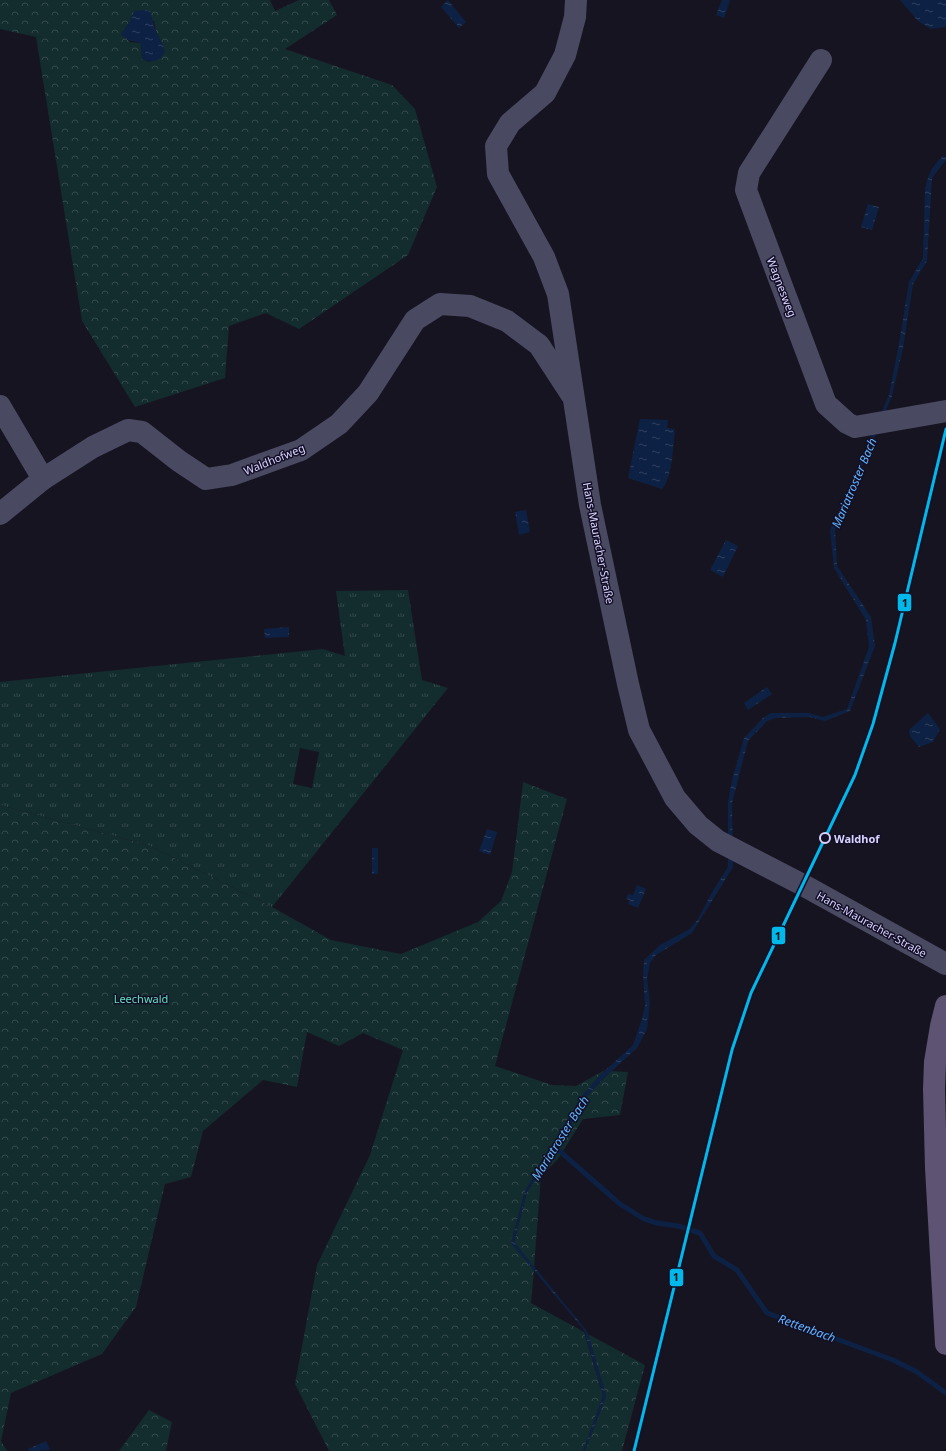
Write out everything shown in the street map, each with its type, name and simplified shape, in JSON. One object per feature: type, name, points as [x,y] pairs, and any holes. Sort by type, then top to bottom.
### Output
[{"type":"main road","points":[[946,1006],[935,1062],[934,1089],[936,1168],[946,1344]]},
{"type":"street","name":"Hans-Mauracher-Straße","points":[[576,0],[575,17],[566,55],[544,93],[510,123],[496,146],[498,174],[544,257],[558,294],[590,505],[639,730],[675,798],[698,825],[718,841],[803,885],[946,964]]},
{"type":"street","name":"Wagnesweg","points":[[821,60],[749,173],[746,190],[826,404],[847,423],[855,427],[946,411]]},
{"type":"street","name":"Waldhofweg","points":[[0,514],[43,479],[93,447],[128,430],[142,432],[179,461],[206,479],[232,475],[301,450],[339,424],[368,393],[415,320],[440,304],[470,306],[507,321],[538,345],[574,398]]},
{"type":"street","points":[[0,406],[43,479]]},
{"type":"green space","points":[[0,0],[270,0],[275,11],[299,0],[329,0],[337,15],[285,49],[392,85],[415,109],[437,187],[408,255],[299,329],[266,313],[229,326],[225,378],[135,407],[82,321],[36,37],[0,29]],"holes":[[[154,21],[156,32],[162,43],[149,62],[142,59],[141,43],[130,42],[121,34],[129,23]]]},
{"type":"green space","points":[[408,590],[422,680],[448,688],[272,907],[148,845],[0,805],[0,682],[323,649],[345,656],[336,591]],"holes":[[[300,748],[319,752],[312,788],[293,784]]]},
{"type":"green space","name":"Leechwald","points":[[523,782],[567,799],[495,1066],[552,1085],[576,1086],[605,1070],[582,1096],[525,1191],[511,1243],[534,1270],[531,1303],[584,1332],[603,1396],[583,1451],[329,1451],[295,1384],[317,1265],[370,1155],[403,1050],[363,1033],[339,1046],[307,1032],[297,1087],[263,1080],[203,1131],[191,1177],[165,1184],[136,1307],[102,1354],[11,1393],[1,1441],[7,1451],[0,1451],[0,805],[148,845],[272,907],[331,940],[401,954],[478,922],[501,901],[512,872]]},
{"type":"green space","points":[[611,1071],[628,1072],[620,1115],[583,1119],[558,1159],[541,1176],[534,1267],[514,1242],[527,1192],[557,1149],[586,1097]]},
{"type":"green space","points":[[588,1334],[645,1365],[622,1451],[585,1451],[606,1396]]},
{"type":"green space","points":[[149,1410],[172,1422],[166,1451],[119,1451]]},
{"type":"water","points":[[448,0],[466,22],[459,28],[441,7]]},
{"type":"water","points":[[722,0],[730,0],[724,18],[716,15]]},
{"type":"water","points":[[900,0],[946,0],[946,27],[931,29],[919,22]]},
{"type":"water","points":[[134,11],[150,11],[156,32],[165,52],[161,58],[155,61],[146,61],[142,59],[141,43],[128,40],[121,34],[129,23]]},
{"type":"water","name":"Mariatroster Bach","points":[[943,156],[946,157],[946,162],[945,161],[932,178],[927,261],[913,284],[903,348],[892,396],[835,529],[837,566],[871,617],[875,646],[850,711],[825,721],[810,717],[776,718],[767,721],[748,741],[732,803],[733,867],[692,933],[656,955],[650,963],[647,979],[650,1003],[647,1029],[637,1048],[586,1097],[557,1149],[527,1192],[514,1242],[586,1330],[606,1396],[585,1451],[583,1451],[603,1396],[584,1330],[511,1243],[525,1191],[582,1096],[598,1077],[633,1045],[645,1006],[643,974],[644,960],[660,945],[690,929],[698,919],[711,894],[728,867],[728,802],[732,780],[744,738],[763,718],[771,713],[809,713],[823,717],[847,709],[869,647],[866,620],[834,568],[830,530],[889,395],[909,282],[923,258],[925,189],[931,171]]},
{"type":"water","points":[[868,204],[879,207],[872,230],[861,227]]},
{"type":"water","points":[[640,419],[668,420],[667,428],[675,429],[670,469],[666,483],[662,489],[628,478]]},
{"type":"water","points":[[526,510],[530,532],[519,535],[515,512]]},
{"type":"water","points":[[726,540],[738,546],[723,577],[710,570]]},
{"type":"water","points":[[289,627],[289,637],[265,638],[264,629]]},
{"type":"water","points":[[767,687],[772,694],[748,710],[744,703]]},
{"type":"water","points":[[928,713],[940,729],[933,742],[919,747],[910,736],[909,730]]},
{"type":"water","points":[[487,829],[497,832],[490,855],[479,851]]},
{"type":"water","points":[[372,848],[378,848],[378,874],[372,874]]},
{"type":"water","points":[[637,885],[646,889],[638,908],[628,904],[630,900],[626,899],[628,894],[633,895]]},
{"type":"water","points":[[46,1441],[50,1450],[29,1451],[28,1449]]},
{"type":"waterway","name":"Rettenbach","points":[[555,1147],[620,1204],[644,1219],[657,1223],[678,1226],[700,1233],[714,1256],[737,1270],[767,1313],[893,1360],[917,1372],[946,1393]]},
{"type":"transit line","name":"1","points":[[634,1451],[732,1050],[751,993],[855,775],[873,724],[895,643],[946,429]]},
{"type":"place","name":"Waldhof","points":[[825,838]]}]
